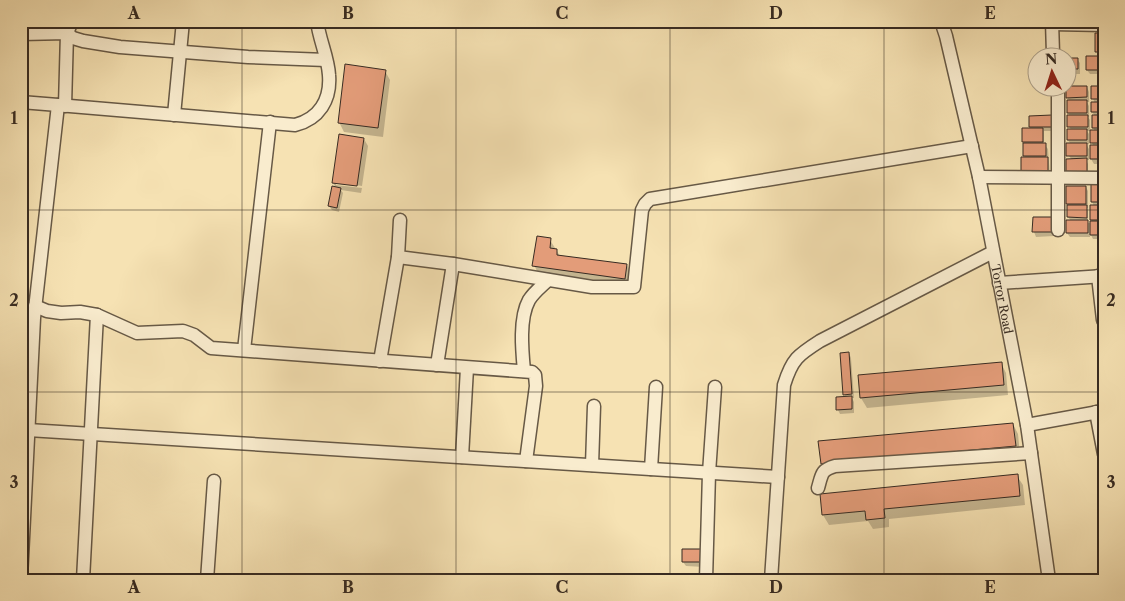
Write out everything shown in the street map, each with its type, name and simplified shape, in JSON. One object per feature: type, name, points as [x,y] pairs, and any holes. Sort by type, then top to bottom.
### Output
[{"type":"street","points":[[174,114],[183,21]]},
{"type":"street","points":[[21,102],[295,125],[308,122],[318,112],[327,97],[329,75],[319,35],[318,21]]},
{"type":"street","name":"Torror Road","points":[[941,21],[979,176],[992,252],[1032,453],[1049,580]]},
{"type":"street","points":[[1053,48],[1052,23],[1104,26]]},
{"type":"street","points":[[69,27],[73,38],[83,42],[120,47],[248,57],[326,60]]},
{"type":"street","points":[[21,34],[69,27]]},
{"type":"street","points":[[21,578],[35,306],[61,106],[69,27]]},
{"type":"street","points":[[1058,98],[1058,230]]},
{"type":"street","points":[[244,350],[270,122]]},
{"type":"street","points":[[398,257],[592,287],[634,287],[642,210],[650,199],[972,146]]},
{"type":"street","points":[[979,176],[1104,178]]},
{"type":"street","points":[[380,361],[398,257],[400,220]]},
{"type":"street","points":[[771,580],[784,385],[789,368],[796,358],[820,341],[992,252]]},
{"type":"street","points":[[437,365],[453,264]]},
{"type":"street","points":[[999,283],[1101,276],[1103,320]]},
{"type":"street","points":[[524,371],[522,347],[524,315],[529,301],[548,280]]},
{"type":"street","points":[[35,306],[47,311],[61,313],[80,312],[97,315],[137,333],[183,331],[194,335],[211,348],[532,372],[536,379],[526,461]]},
{"type":"street","points":[[83,580],[97,315]]},
{"type":"street","points":[[462,457],[467,368]]},
{"type":"street","points":[[651,469],[656,387]]},
{"type":"street","points":[[706,580],[715,387]]},
{"type":"street","points":[[592,465],[594,406]]},
{"type":"street","points":[[1027,425],[1100,411],[1104,454]]},
{"type":"street","points":[[28,430],[778,477]]},
{"type":"street","points":[[818,488],[822,473],[827,468],[835,466],[1032,453]]},
{"type":"street","points":[[207,580],[214,481]]},
{"type":"building","points":[[1095,33],[1104,33],[1104,52],[1095,52]]},
{"type":"building","points":[[1086,56],[1104,56],[1104,70],[1086,70]]},
{"type":"building","points":[[345,64],[386,70],[378,128],[338,123]]},
{"type":"building","points":[[1078,86],[1087,86],[1087,97],[1078,97]]},
{"type":"building","points":[[1091,86],[1104,86],[1104,99],[1091,99]]},
{"type":"building","points":[[1067,100],[1087,100],[1087,113],[1067,113]]},
{"type":"building","points":[[1091,102],[1104,102],[1104,112],[1091,112]]},
{"type":"building","points":[[1052,115],[1052,127],[1029,127],[1029,116]]},
{"type":"building","points":[[1067,115],[1088,115],[1088,127],[1067,127]]},
{"type":"building","points":[[1092,115],[1104,115],[1104,128],[1092,128]]},
{"type":"building","points":[[1022,128],[1043,128],[1043,142],[1022,142]]},
{"type":"building","points":[[1067,129],[1087,129],[1087,140],[1067,140]]},
{"type":"building","points":[[1090,130],[1104,130],[1104,143],[1090,143]]},
{"type":"building","points":[[339,134],[364,138],[357,186],[332,183]]},
{"type":"building","points":[[1023,143],[1046,143],[1046,156],[1023,156]]},
{"type":"building","points":[[1066,143],[1087,143],[1087,156],[1066,156]]},
{"type":"building","points":[[1090,145],[1104,145],[1104,159],[1090,159]]},
{"type":"building","points":[[1021,157],[1048,157],[1048,172],[1021,172]]},
{"type":"building","points":[[1087,158],[1087,174],[1066,174],[1066,159]]},
{"type":"building","points":[[1091,184],[1104,184],[1104,202],[1091,202]]},
{"type":"building","points":[[332,186],[341,188],[337,208],[328,206]]},
{"type":"building","points":[[1066,186],[1086,186],[1086,204],[1066,204]]},
{"type":"building","points":[[1067,205],[1087,205],[1087,218],[1067,217]]},
{"type":"building","points":[[1090,205],[1104,205],[1104,220],[1090,220]]},
{"type":"building","points":[[1033,217],[1052,217],[1052,232],[1032,232]]},
{"type":"building","points":[[1066,220],[1088,220],[1088,233],[1066,233]]},
{"type":"building","points":[[1090,221],[1104,221],[1104,235],[1090,235]]},
{"type":"building","points":[[537,236],[551,238],[550,248],[557,249],[557,255],[627,264],[625,279],[532,266]]},
{"type":"building","points":[[849,352],[852,394],[843,395],[840,353]]},
{"type":"building","points":[[1002,362],[1004,385],[860,398],[858,375]]},
{"type":"building","points":[[852,396],[852,409],[836,410],[836,397]]},
{"type":"building","points":[[1013,423],[1016,446],[821,464],[818,441]]},
{"type":"building","points":[[1018,474],[1020,496],[884,509],[885,518],[866,520],[865,511],[822,515],[820,494]]},
{"type":"building","points":[[682,549],[702,549],[702,562],[682,562]]}]
